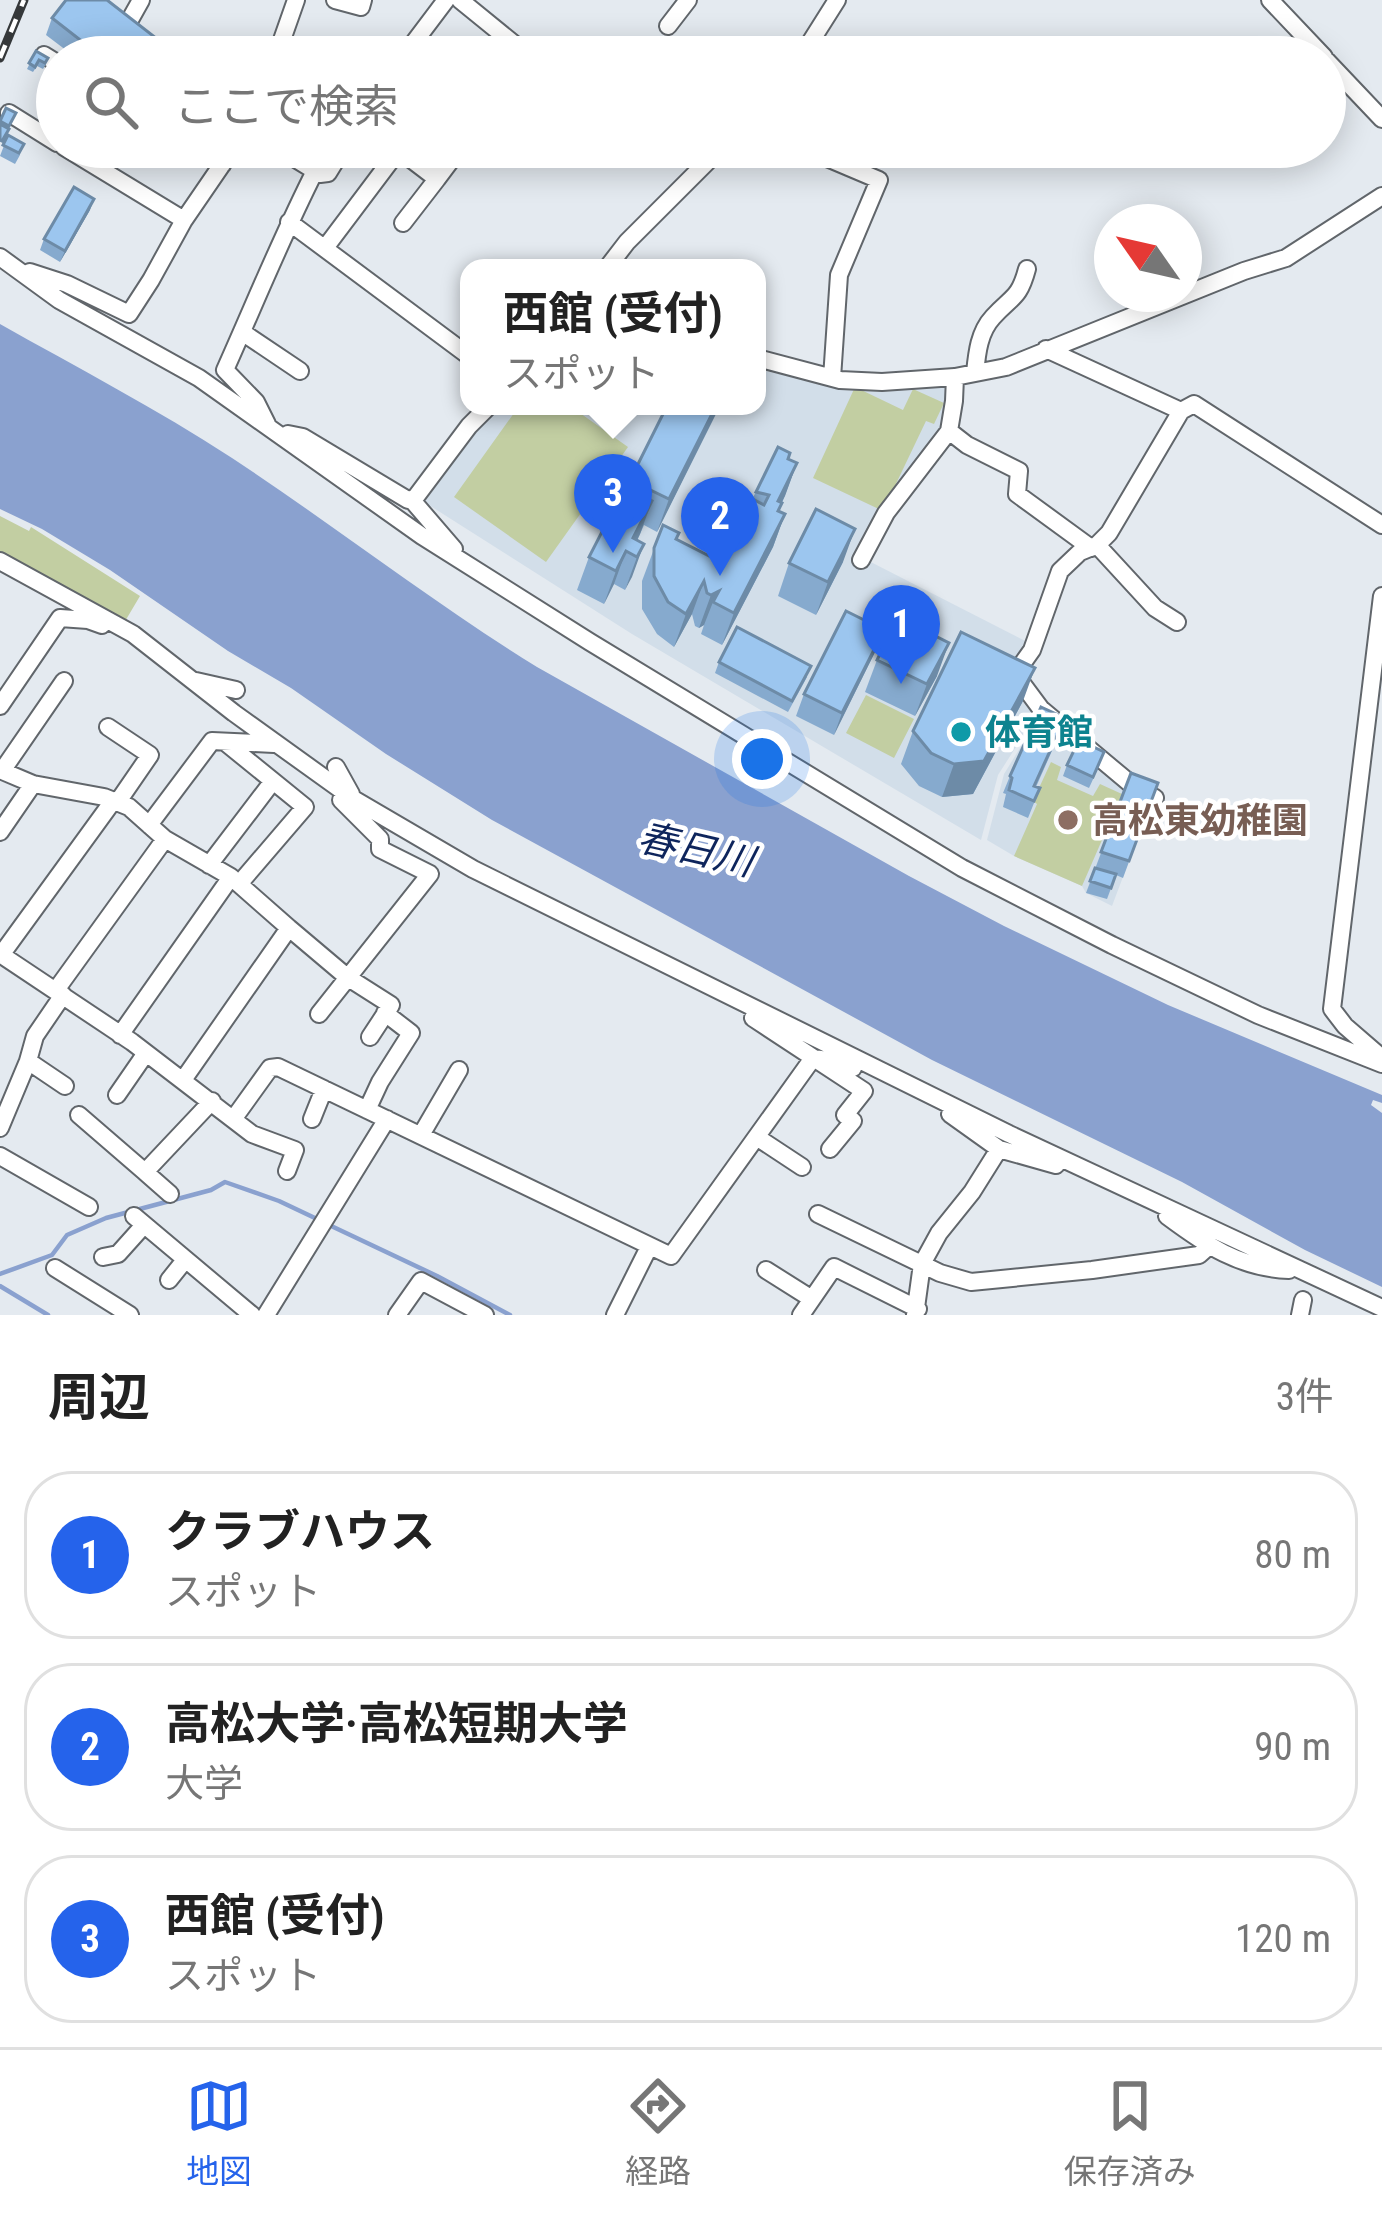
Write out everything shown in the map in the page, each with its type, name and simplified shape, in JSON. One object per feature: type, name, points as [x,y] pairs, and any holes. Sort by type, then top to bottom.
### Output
[{"type":"street","points":[[127,25],[141,0]]},
{"type":"street","points":[[283,36],[296,0]]},
{"type":"street","points":[[335,0],[361,7],[363,0]]},
{"type":"street","points":[[419,36],[446,0]]},
{"type":"street","points":[[460,0],[504,36]]},
{"type":"street","points":[[668,26],[688,0]]},
{"type":"street","points":[[814,36],[837,0]]},
{"type":"street","points":[[1270,0],[1304,36]]},
{"type":"street","points":[[1346,81],[1382,119]]},
{"type":"street","points":[[9,113],[36,130]]},
{"type":"street","points":[[98,168],[184,220]]},
{"type":"street","points":[[6,261],[129,314],[220,168]]},
{"type":"street","points":[[311,168],[328,173],[331,168]]},
{"type":"street","points":[[325,248],[383,168]]},
{"type":"street","points":[[423,168],[436,178]]},
{"type":"street","points":[[403,223],[444,168]]},
{"type":"street","points":[[615,259],[701,168]]},
{"type":"street","points":[[832,378],[839,275],[879,180],[851,168]]},
{"type":"street","points":[[316,171],[225,370],[256,402],[272,428],[303,437],[408,500],[415,498],[480,415]]},
{"type":"street","points":[[766,360],[832,378],[882,382],[955,377],[1006,367],[1286,258],[1382,196]]},
{"type":"street","points":[[290,222],[460,349]]},
{"type":"street","points":[[6,261],[59,300],[199,378],[467,565],[980,878],[1258,1015],[1382,1061]]},
{"type":"street","points":[[975,373],[989,320],[1022,291],[1027,269]]},
{"type":"street","points":[[242,332],[300,371]]},
{"type":"street","points":[[1046,349],[1181,411]]},
{"type":"street","points":[[861,560],[886,513],[949,430],[955,377]]},
{"type":"street","points":[[1155,798],[1132,785],[1041,709],[1015,674],[1032,650],[1060,571],[1109,533],[1181,411],[1193,404],[1382,526]]},
{"type":"street","points":[[949,430],[967,445],[1019,471],[1017,494],[1094,547],[1155,608],[1177,622]]},
{"type":"street","points":[[411,499],[467,565]]},
{"type":"street","points":[[0,561],[134,634],[276,744],[334,776],[355,800],[590,933],[1382,1308]]},
{"type":"street","points":[[1382,596],[1332,1009],[1382,1061]]},
{"type":"street","points":[[0,706],[60,618],[88,620],[134,634]]},
{"type":"street","points":[[189,679],[236,690]]},
{"type":"street","points":[[64,681],[1,770],[33,784],[129,807],[165,839],[235,880],[347,977],[391,1005],[370,1037]]},
{"type":"street","points":[[108,727],[150,754],[1,954],[120,1034],[252,1134],[295,1150],[287,1171]]},
{"type":"street","points":[[149,825],[212,741],[276,744]]},
{"type":"street","points":[[120,1034],[235,880],[305,807],[226,742]]},
{"type":"street","points":[[319,1014],[430,874],[380,849],[380,838],[332,791],[334,776]]},
{"type":"street","points":[[209,865],[272,781]]},
{"type":"street","points":[[0,832],[33,784]]},
{"type":"street","points":[[0,1128],[35,1036],[165,839]]},
{"type":"street","points":[[183,1080],[289,928]]},
{"type":"street","points":[[720,996],[864,1090],[845,1115],[853,1121],[830,1149]]},
{"type":"street","points":[[367,1110],[411,1033],[385,1013]]},
{"type":"street","points":[[117,1095],[146,1053]]},
{"type":"street","points":[[813,1058],[835,1060],[887,1081],[906,1083],[999,1149],[1084,1169]]},
{"type":"street","points":[[234,1118],[270,1068],[278,1067],[670,1256],[813,1058]]},
{"type":"street","points":[[28,1061],[64,1086]]},
{"type":"street","points":[[421,1136],[459,1070]]},
{"type":"street","points":[[312,1119],[325,1089]]},
{"type":"street","points":[[146,1172],[212,1102]]},
{"type":"street","points":[[79,1115],[170,1194]]},
{"type":"street","points":[[266,1315],[387,1119]]},
{"type":"street","points":[[758,1138],[802,1167]]},
{"type":"street","points":[[766,1270],[806,1307],[834,1268],[916,1312],[922,1264],[999,1149]]},
{"type":"street","points":[[0,1156],[89,1207]]},
{"type":"street","points":[[1143,1197],[1208,1247],[1253,1265],[1287,1271],[1296,1267]]},
{"type":"street","points":[[818,1214],[956,1279],[987,1282],[1199,1256],[1208,1247]]},
{"type":"street","points":[[104,1257],[118,1255],[139,1220],[252,1315]]},
{"type":"street","points":[[615,1315],[650,1247]]},
{"type":"street","points":[[169,1280],[185,1260]]},
{"type":"street","points":[[55,1268],[130,1315]]},
{"type":"street","points":[[397,1315],[421,1282],[485,1315]]},
{"type":"shaded area","points":[[766,371],[881,392],[949,385],[944,428],[859,556],[1031,644],[1014,683],[1039,711],[998,775],[981,840],[632,634],[421,500],[490,415],[766,415]]},
{"type":"shaded area","name":"高松東幼稚園","points":[[1041,714],[1152,800],[1112,906],[1086,893],[1082,886],[987,840],[1004,774]]},
{"type":"green space","points":[[855,387],[903,410],[913,389],[944,403],[934,424],[926,421],[883,511],[813,478]]},
{"type":"green space","points":[[513,415],[583,415],[628,447],[546,562],[454,497]]},
{"type":"green space","points":[[0,516],[29,531],[31,527],[140,596],[124,623],[0,558]]},
{"type":"green space","points":[[866,695],[914,719],[894,758],[846,733]]},
{"type":"green space","points":[[1051,762],[1061,767],[1057,780],[1093,796],[1100,784],[1122,794],[1082,886],[1014,856]]},
{"type":"water","name":"春日川","points":[[0,324],[232,458],[537,667],[909,876],[1168,1005],[1382,1095],[1382,1103],[1373,1100],[1371,1105],[1382,1113],[1382,1287],[1182,1182],[932,1060],[492,820],[110,570],[0,509]]},
{"type":"building","points":[[66,0],[107,0],[153,36],[75,36],[52,18]]},
{"type":"building","points":[[6,108],[16,113],[9,126],[0,121]]},
{"type":"building","points":[[8,135],[24,144],[19,153],[3,145]]},
{"type":"building","points":[[74,187],[94,199],[65,251],[44,239]]},
{"type":"building","points":[[662,415],[711,415],[669,499],[630,480]]},
{"type":"building","points":[[778,447],[797,463],[778,501],[782,503],[778,511],[785,514],[734,613],[713,602],[719,591],[707,593],[704,581],[686,614],[668,602],[654,576],[654,548],[663,525],[679,533],[676,539],[717,560],[749,497],[764,505],[769,495],[756,492]]},
{"type":"building","points":[[625,487],[652,501],[633,538],[644,544],[637,557],[626,551],[616,571],[589,557]]},
{"type":"building","points":[[816,509],[855,529],[828,582],[789,563]]},
{"type":"building","points":[[846,611],[884,630],[842,713],[804,694]]},
{"type":"building","points":[[898,617],[949,643],[927,684],[877,660]]},
{"type":"building","points":[[737,627],[811,666],[792,701],[719,662]]},
{"type":"building","name":"体育館","points":[[961,632],[1035,668],[984,761],[954,764],[931,753],[913,731]]},
{"type":"building","points":[[1041,707],[1065,718],[1034,786],[1040,788],[1034,801],[1009,790],[1010,776]]},
{"type":"building","points":[[1079,740],[1104,752],[1093,777],[1067,765]]},
{"type":"building","points":[[1131,773],[1158,783],[1129,861],[1101,852]]},
{"type":"building","points":[[1095,868],[1116,874],[1111,888],[1090,881]]},
{"type":"waterway","points":[[0,1274],[52,1255],[67,1235],[106,1218],[211,1190],[225,1182],[317,1219]]},
{"type":"waterway","points":[[327,1224],[510,1315]]},
{"type":"waterway","points":[[0,1286],[48,1315]]},
{"type":"railway","points":[[0,58],[24,0]]},
{"type":"place","name":"西館 (受付)","points":[[613,553]]},
{"type":"place","name":"高松大学·高松短期大学","points":[[720,576]]},
{"type":"place","name":"クラブハウス","points":[[901,684]]},
{"type":"place","name":"体育館","points":[[961,732]]},
{"type":"place","name":"高松東幼稚園","points":[[1068,820]]}]
